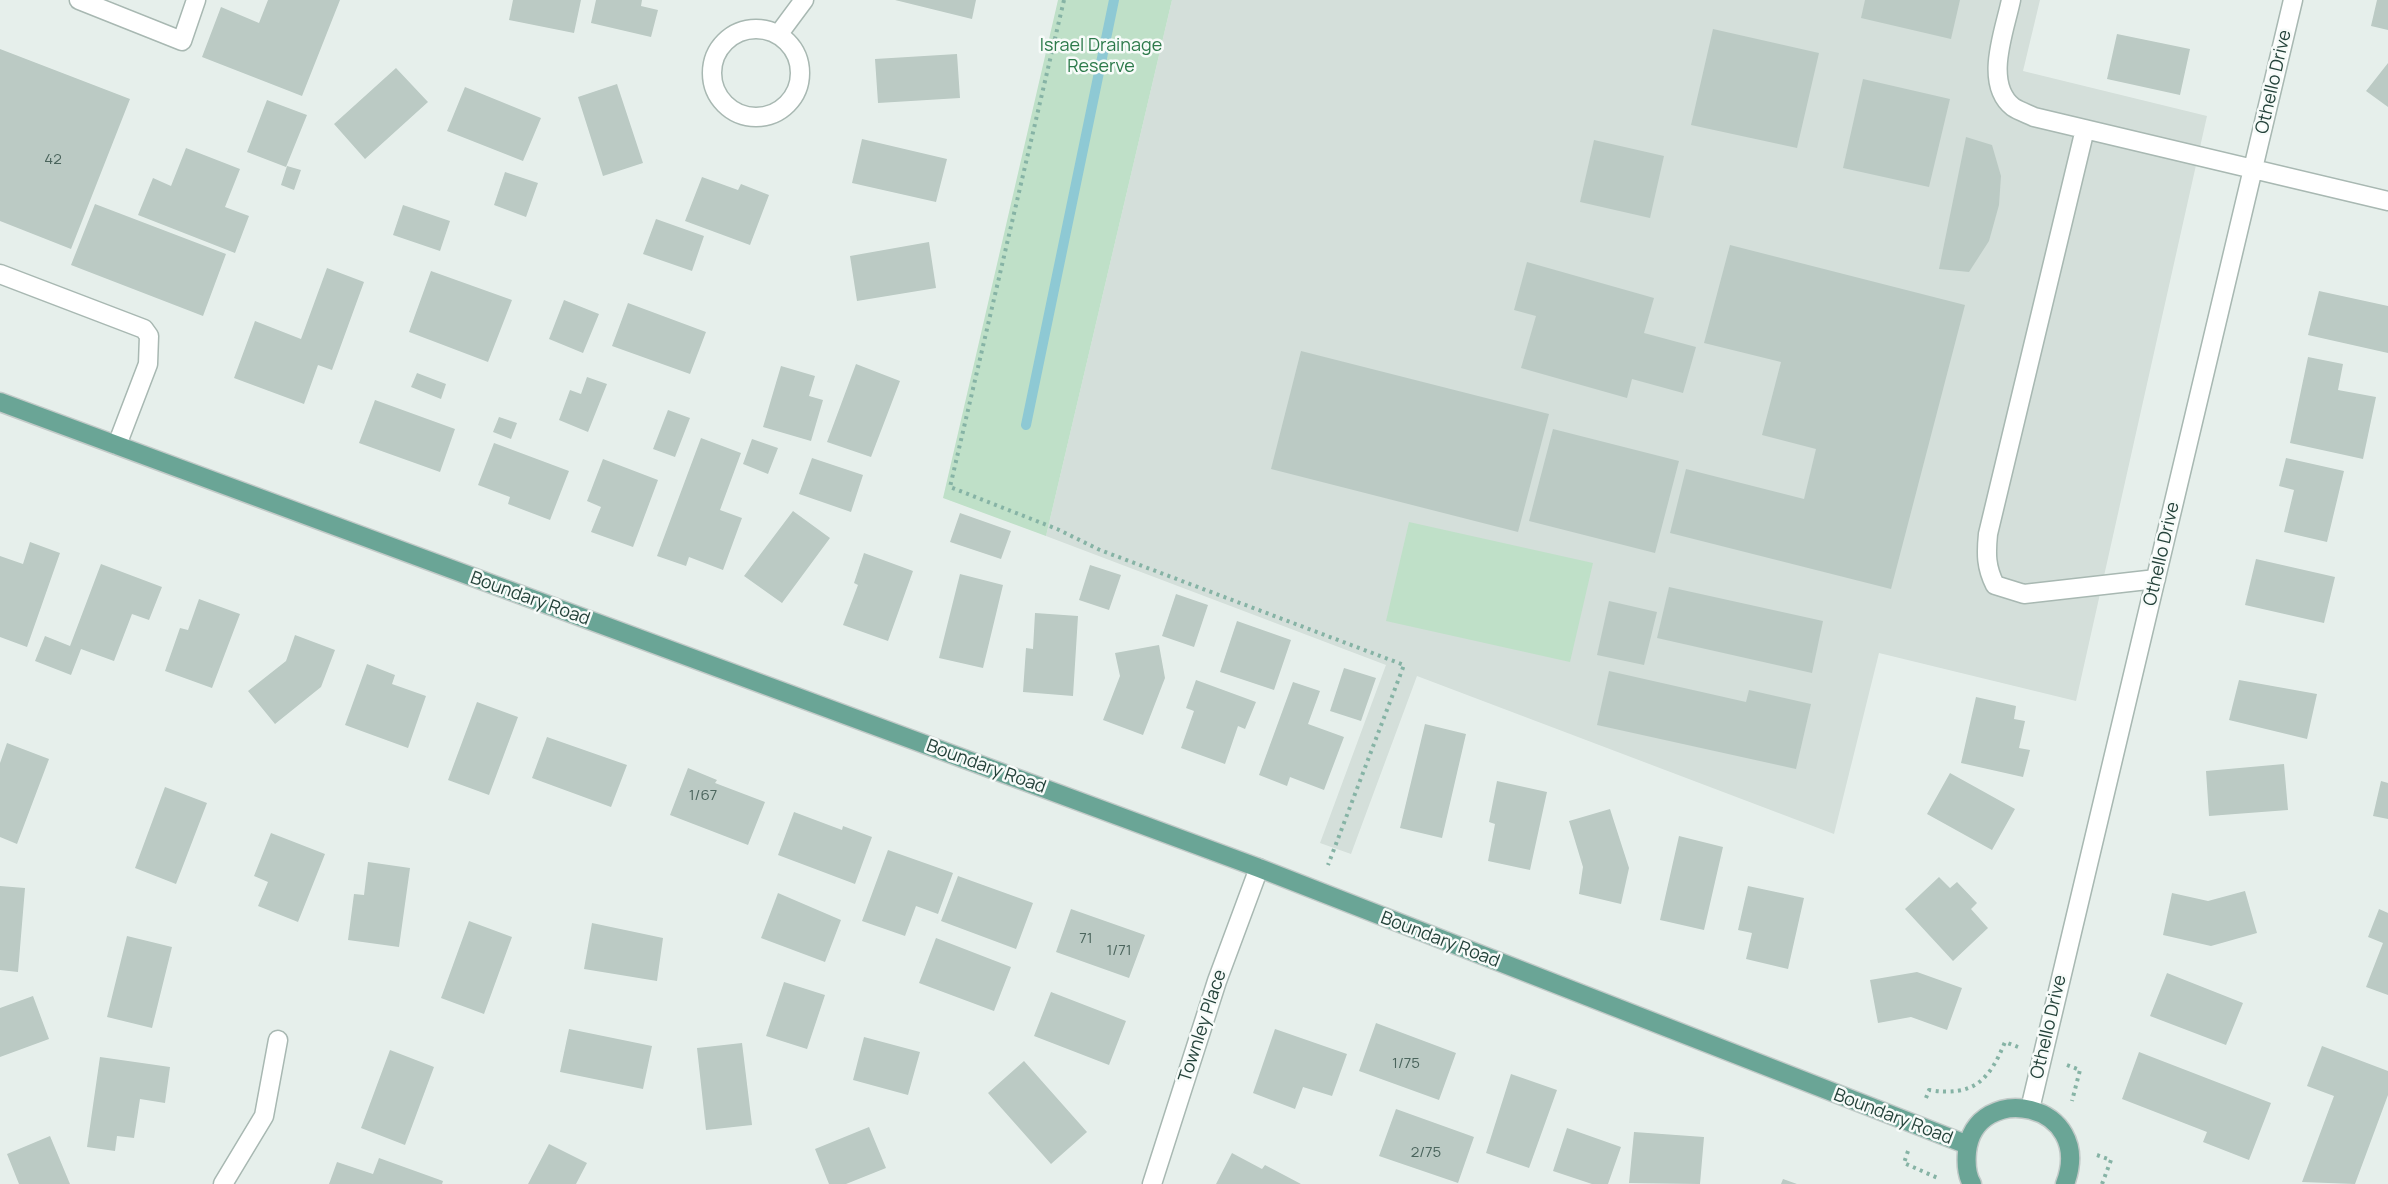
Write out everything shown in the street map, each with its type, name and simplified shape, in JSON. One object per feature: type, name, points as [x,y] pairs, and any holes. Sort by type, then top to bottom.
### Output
[{"type":"main road","name":"Boundary Road","points":[[0,402],[1258,868],[1968,1145]]},
{"type":"main road","name":"Boundary Road","points":[[1972,1184],[1966,1163],[1968,1145],[1974,1131],[1984,1119],[2014,1107],[2030,1108]]},
{"type":"main road","points":[[2030,1108],[2044,1114],[2066,1137],[2071,1153],[2066,1184]]},
{"type":"street","points":[[79,0],[182,41],[196,0]]},
{"type":"street","points":[[778,35],[804,0]]},
{"type":"street","points":[[2011,0],[1998,65],[2001,91],[2013,106],[2034,117],[2254,167],[2388,201]]},
{"type":"street","name":"Othello Drive","points":[[2030,1108],[2293,0]]},
{"type":"street","points":[[750,29],[765,30],[778,35],[796,56],[799,71],[798,85],[792,98],[781,108],[768,115],[753,117],[727,106],[718,95],[713,82],[712,67],[720,48],[736,33],[750,29]]},
{"type":"street","points":[[2085,129],[1985,556],[1988,572],[1995,585],[2024,594],[2156,579]]},
{"type":"street","points":[[0,274],[144,329],[149,336],[148,364],[117,445]]},
{"type":"street","name":"Townley Place","points":[[1152,1184],[1217,981],[1258,868]]},
{"type":"street","points":[[223,1184],[264,1116],[278,1040]]},
{"type":"path","points":[[1064,0],[950,487],[1057,529],[1100,550],[1404,665],[1327,866]]},
{"type":"path","points":[[1929,1090],[1959,1091],[1977,1084],[1989,1075],[2005,1042]]},
{"type":"path","points":[[2102,1184],[2111,1161]]},
{"type":"path","points":[[1904,1163],[1929,1173],[1946,1184]]},
{"type":"shaded area","points":[[1172,0],[2040,0],[2023,71],[2207,116],[2076,701],[1879,653],[1834,834],[1417,676],[1351,854],[1320,843],[1386,665],[1046,536]]},
{"type":"green space","name":"Israel Drainage Reserve","points":[[1058,0],[1172,0],[1046,536],[943,498]]},
{"type":"green space","points":[[1409,522],[1593,563],[1570,662],[1386,621]]},
{"type":"building","points":[[268,0],[340,0],[302,96],[202,57],[221,7],[259,23]]},
{"type":"building","points":[[513,0],[581,0],[574,33],[509,20]]},
{"type":"building","points":[[596,0],[642,0],[641,6],[658,10],[651,37],[591,23]]},
{"type":"building","points":[[895,0],[976,0],[972,19]]},
{"type":"building","points":[[1865,0],[1960,0],[1951,39],[1861,18]]},
{"type":"building","points":[[2377,0],[2388,0],[2388,30],[2371,26]]},
{"type":"building","points":[[1713,29],[1819,53],[1797,148],[1691,125]]},
{"type":"building","points":[[2117,34],[2190,49],[2180,95],[2107,79]]},
{"type":"building","points":[[0,49],[130,99],[71,249],[0,221]]},
{"type":"building","points":[[957,54],[960,98],[878,103],[875,59]]},
{"type":"building","points":[[2388,63],[2388,107],[2366,91]]},
{"type":"building","points":[[396,68],[428,102],[365,159],[334,124]]},
{"type":"building","points":[[1863,79],[1950,99],[1929,187],[1843,168]]},
{"type":"building","points":[[617,84],[643,163],[603,176],[578,97]]},
{"type":"building","points":[[465,87],[541,118],[523,161],[447,131]]},
{"type":"building","points":[[267,100],[307,115],[286,167],[247,152]]},
{"type":"building","points":[[1966,137],[1992,145],[2001,176],[1999,205],[1989,241],[1969,272],[1939,269]]},
{"type":"building","points":[[862,139],[947,159],[936,202],[852,183]]},
{"type":"building","points":[[1594,140],[1664,156],[1650,218],[1580,202]]},
{"type":"building","points":[[186,148],[240,169],[225,207],[249,216],[235,253],[138,215],[153,178],[171,186]]},
{"type":"building","points":[[287,166],[301,170],[294,190],[281,185]]},
{"type":"building","points":[[505,172],[538,183],[526,217],[494,205]]},
{"type":"building","points":[[702,177],[738,190],[741,184],[769,195],[750,245],[685,221]]},
{"type":"building","points":[[95,204],[226,254],[203,316],[71,265]]},
{"type":"building","points":[[403,205],[450,221],[440,251],[393,235]]},
{"type":"building","points":[[656,219],[704,236],[692,271],[643,254]]},
{"type":"building","points":[[929,242],[936,288],[857,301],[850,256]]},
{"type":"building","points":[[1730,245],[1965,305],[1891,589],[1670,533],[1686,469],[1804,499],[1816,449],[1762,435],[1781,362],[1704,343]]},
{"type":"building","points":[[1527,262],[1654,298],[1644,333],[1696,347],[1683,393],[1632,379],[1627,398],[1521,368],[1536,316],[1514,310]]},
{"type":"building","points":[[327,268],[364,282],[332,370],[318,365],[304,404],[234,378],[255,321],[301,339]]},
{"type":"building","points":[[431,271],[512,300],[488,362],[409,332]]},
{"type":"building","points":[[2319,291],[2388,306],[2388,353],[2308,335]]},
{"type":"building","points":[[564,300],[599,314],[583,353],[549,339]]},
{"type":"building","points":[[628,303],[706,332],[690,374],[612,346]]},
{"type":"building","points":[[1301,351],[1549,414],[1518,532],[1271,469]]},
{"type":"building","points":[[2308,357],[2343,364],[2338,390],[2376,397],[2363,459],[2290,443]]},
{"type":"building","points":[[856,364],[900,381],[871,457],[827,442]]},
{"type":"building","points":[[781,366],[815,376],[809,396],[823,400],[811,441],[763,427]]},
{"type":"building","points":[[417,373],[446,384],[441,399],[411,387]]},
{"type":"building","points":[[587,377],[607,384],[588,432],[559,420],[570,390],[581,394]]},
{"type":"building","points":[[375,400],[455,429],[440,472],[359,443]]},
{"type":"building","points":[[668,410],[690,418],[675,457],[653,449]]},
{"type":"building","points":[[499,417],[517,423],[511,439],[493,432]]},
{"type":"building","points":[[1553,429],[1679,461],[1655,553],[1529,521]]},
{"type":"building","points":[[701,438],[741,453],[720,510],[742,518],[723,570],[689,557],[686,566],[657,556]]},
{"type":"building","points":[[752,439],[778,448],[768,474],[743,464]]},
{"type":"building","points":[[494,443],[569,471],[550,520],[508,504],[510,497],[478,485]]},
{"type":"building","points":[[812,458],[863,475],[851,512],[799,494]]},
{"type":"building","points":[[2286,458],[2344,471],[2327,542],[2284,532],[2294,490],[2279,486]]},
{"type":"building","points":[[603,459],[658,480],[633,547],[591,532],[601,507],[587,501]]},
{"type":"building","points":[[793,511],[830,538],[782,603],[744,576]]},
{"type":"building","points":[[960,513],[1011,531],[1001,559],[950,542]]},
{"type":"building","points":[[30,542],[60,553],[27,647],[0,637],[0,556],[23,564]]},
{"type":"building","points":[[864,553],[913,571],[888,641],[843,625],[858,585],[854,583]]},
{"type":"building","points":[[2256,559],[2335,577],[2324,623],[2245,605]]},
{"type":"building","points":[[101,564],[162,587],[149,620],[132,614],[114,661],[81,649],[71,675],[35,661],[45,636],[70,646]]},
{"type":"building","points":[[1090,565],[1121,575],[1109,610],[1079,600]]},
{"type":"building","points":[[960,574],[1003,585],[983,668],[939,658]]},
{"type":"building","points":[[1669,587],[1823,621],[1812,673],[1657,638]]},
{"type":"building","points":[[1176,594],[1208,605],[1194,647],[1162,636]]},
{"type":"building","points":[[199,599],[240,614],[212,688],[165,671],[180,628],[188,630]]},
{"type":"building","points":[[1609,601],[1657,612],[1644,665],[1597,655]]},
{"type":"building","points":[[1035,613],[1078,616],[1073,696],[1023,692],[1026,648],[1033,649]]},
{"type":"building","points":[[1237,621],[1291,640],[1274,690],[1220,672]]},
{"type":"building","points":[[295,635],[335,650],[321,687],[275,724],[248,691],[286,661]]},
{"type":"building","points":[[1159,645],[1165,678],[1143,735],[1103,720],[1120,676],[1115,653]]},
{"type":"building","points":[[367,664],[395,675],[392,684],[426,696],[408,748],[345,725]]},
{"type":"building","points":[[1344,668],[1376,678],[1361,721],[1330,711]]},
{"type":"building","points":[[1609,671],[1746,702],[1749,690],[1811,704],[1796,769],[1597,725]]},
{"type":"building","points":[[1196,680],[1256,702],[1245,729],[1238,726],[1225,764],[1181,748],[1194,711],[1186,708]]},
{"type":"building","points":[[2239,680],[2317,694],[2307,739],[2229,720]]},
{"type":"building","points":[[1293,682],[1320,691],[1308,724],[1344,737],[1324,790],[1290,777],[1287,786],[1259,775]]},
{"type":"building","points":[[1976,697],[2016,706],[2014,719],[2025,721],[2019,748],[2030,750],[2023,777],[1961,763]]},
{"type":"building","points":[[477,702],[518,717],[489,795],[448,780]]},
{"type":"building","points":[[1425,724],[1466,734],[1442,838],[1400,828]]},
{"type":"building","points":[[547,737],[627,765],[611,807],[532,778]]},
{"type":"building","points":[[7,743],[49,759],[17,844],[0,837],[0,763]]},
{"type":"building","points":[[2284,764],[2288,810],[2209,816],[2206,771]]},
{"type":"building","points":[[688,768],[717,780],[715,783],[765,802],[748,845],[670,815]]},
{"type":"building","points":[[1950,773],[2015,809],[1992,850],[1927,814]]},
{"type":"building","points":[[1497,781],[1547,792],[1530,870],[1488,861],[1495,824],[1489,822]]},
{"type":"building","points":[[2381,781],[2388,783],[2388,819],[2373,816]]},
{"type":"building","points":[[165,787],[207,803],[176,884],[135,868]]},
{"type":"building","points":[[1610,809],[1629,868],[1621,904],[1579,894],[1583,867],[1569,821]]},
{"type":"building","points":[[794,812],[842,830],[843,826],[872,837],[855,884],[778,855]]},
{"type":"building","points":[[271,833],[325,854],[298,922],[258,906],[268,882],[254,876]]},
{"type":"building","points":[[1679,836],[1723,847],[1704,930],[1660,920]]},
{"type":"building","points":[[888,850],[953,873],[938,914],[916,906],[905,936],[862,921]]},
{"type":"building","points":[[368,862],[410,868],[399,947],[348,940],[354,894],[364,895]]},
{"type":"building","points":[[958,876],[1033,903],[1016,949],[941,921]]},
{"type":"building","points":[[1939,877],[1950,888],[1957,882],[1977,903],[1971,909],[1988,928],[1953,961],[1905,909]]},
{"type":"building","points":[[0,886],[25,888],[18,972],[0,970]]},
{"type":"building","points":[[1748,886],[1804,898],[1788,969],[1746,959],[1752,933],[1738,930]]},
{"type":"building","points":[[2245,891],[2257,933],[2211,946],[2163,935],[2172,893],[2208,901]]},
{"type":"building","points":[[778,893],[841,920],[825,962],[761,938]]},
{"type":"building","points":[[1071,909],[1145,935],[1129,978],[1056,952]]},
{"type":"building","points":[[2379,909],[2388,913],[2388,995],[2366,987],[2383,943],[2368,937]]},
{"type":"building","points":[[469,921],[512,937],[484,1014],[441,998]]},
{"type":"building","points":[[592,923],[663,938],[657,981],[584,969]]},
{"type":"building","points":[[127,936],[172,947],[152,1028],[107,1017]]},
{"type":"building","points":[[936,938],[1011,967],[994,1011],[919,983]]},
{"type":"building","points":[[1917,972],[1962,988],[1947,1030],[1911,1017],[1878,1023],[1870,980]]},
{"type":"building","points":[[2167,973],[2243,1003],[2226,1045],[2150,1016]]},
{"type":"building","points":[[784,982],[825,995],[807,1049],[766,1036]]},
{"type":"building","points":[[1051,992],[1126,1021],[1109,1065],[1034,1036]]},
{"type":"building","points":[[33,996],[49,1039],[0,1057],[0,1008]]},
{"type":"building","points":[[1376,1023],[1456,1053],[1439,1100],[1359,1071]]},
{"type":"building","points":[[569,1029],[652,1046],[643,1089],[560,1072]]},
{"type":"building","points":[[1275,1029],[1347,1054],[1332,1096],[1303,1087],[1295,1109],[1253,1093]]},
{"type":"building","points":[[864,1037],[920,1052],[908,1095],[853,1080]]},
{"type":"building","points":[[742,1043],[752,1125],[706,1130],[697,1048]]},
{"type":"building","points":[[2322,1046],[2388,1071],[2388,1095],[2355,1184],[2302,1182],[2334,1096],[2307,1086]]},
{"type":"building","points":[[390,1050],[434,1067],[405,1145],[361,1128]]},
{"type":"building","points":[[2139,1052],[2271,1103],[2249,1160],[2203,1142],[2207,1132],[2122,1099]]},
{"type":"building","points":[[100,1057],[170,1067],[165,1103],[140,1099],[134,1138],[117,1136],[115,1151],[87,1147]]},
{"type":"building","points":[[1024,1061],[1087,1132],[1051,1164],[988,1093]]},
{"type":"building","points":[[1511,1074],[1557,1090],[1529,1168],[1486,1153]]},
{"type":"building","points":[[1396,1109],[1474,1137],[1458,1183],[1379,1156]]},
{"type":"building","points":[[869,1127],[886,1168],[846,1184],[829,1184],[815,1149]]},
{"type":"building","points":[[1567,1128],[1621,1147],[1608,1184],[1592,1184],[1553,1171]]},
{"type":"building","points":[[1634,1132],[1704,1137],[1700,1184],[1629,1183]]},
{"type":"building","points":[[50,1136],[70,1184],[19,1184],[7,1154]]},
{"type":"building","points":[[549,1144],[587,1163],[576,1184],[528,1184]]},
{"type":"building","points":[[1232,1153],[1262,1169],[1265,1165],[1301,1184],[1216,1184]]},
{"type":"building","points":[[379,1158],[443,1181],[442,1184],[329,1184],[337,1162],[373,1174]]},
{"type":"building","points":[[1783,1179],[1797,1184],[1781,1184]]},
{"type":"waterway","points":[[1026,425],[1114,0]]}]
